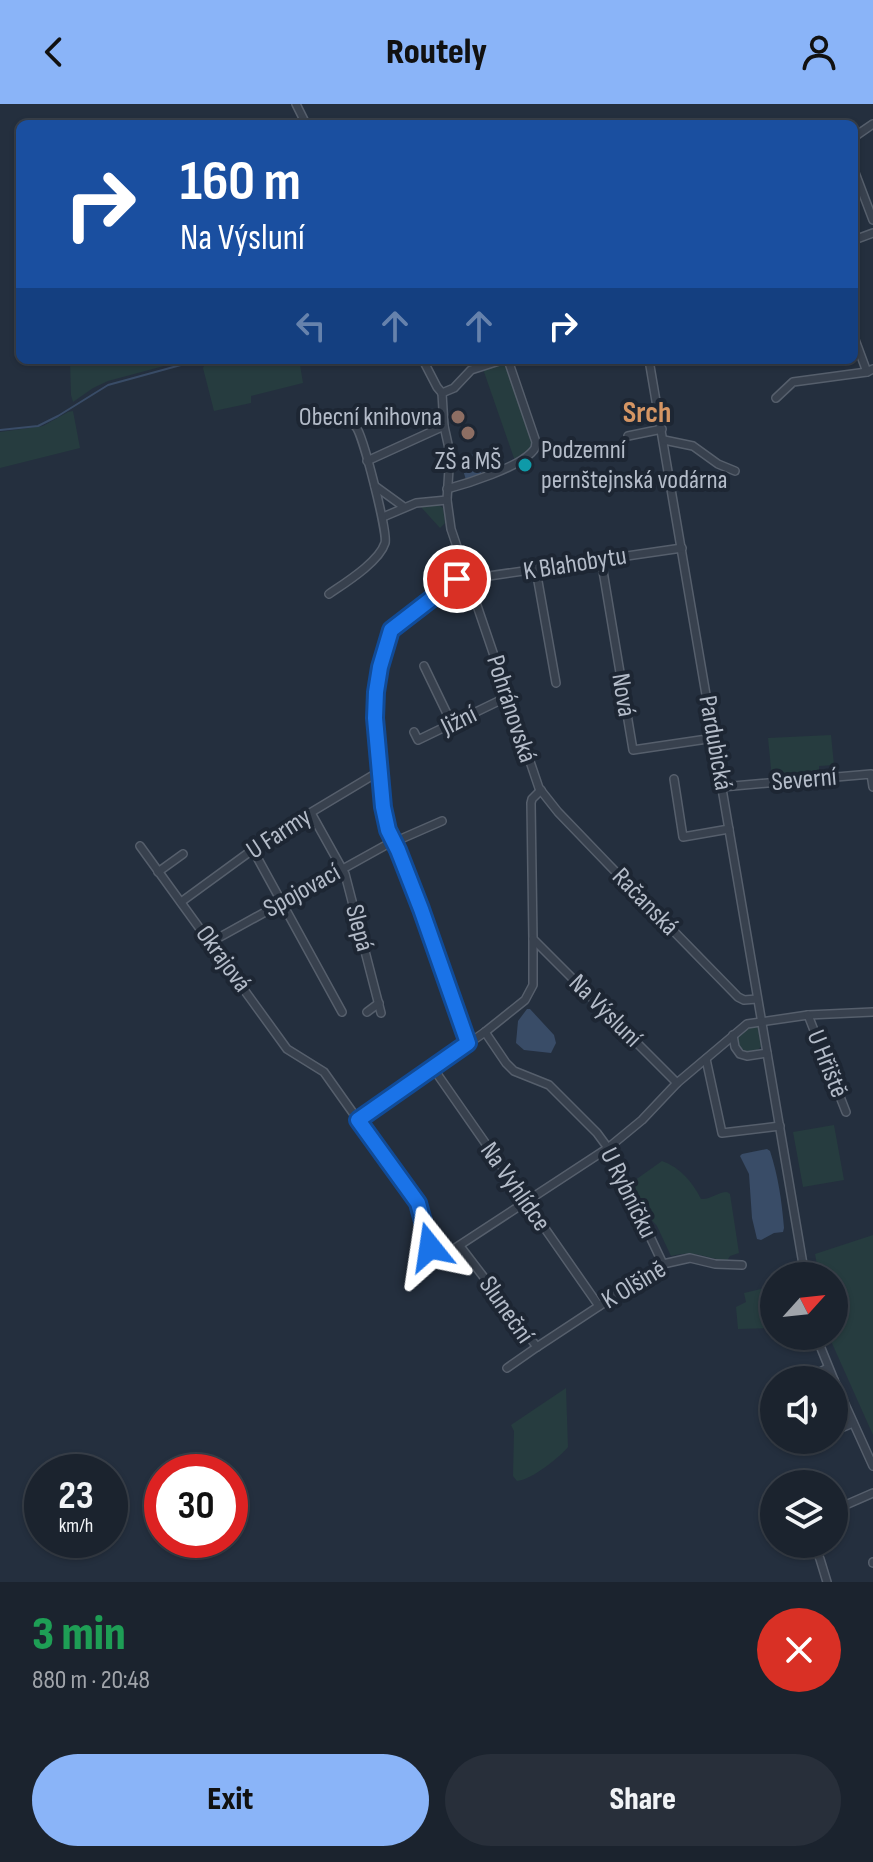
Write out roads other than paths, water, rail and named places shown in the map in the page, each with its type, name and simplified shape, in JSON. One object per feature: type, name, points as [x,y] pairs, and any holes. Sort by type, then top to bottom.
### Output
[{"type":"street","points":[[858,181],[873,220]]},
{"type":"street","points":[[776,398],[793,382],[870,370],[858,345]]},
{"type":"street","points":[[425,364],[442,393],[454,388],[471,370],[490,364]]},
{"type":"street","points":[[447,489],[507,467],[529,456],[534,450],[536,442],[509,364]]},
{"type":"street","name":"Pardubická","points":[[650,364],[803,1262]]},
{"type":"street","name":"Pohránovská","points":[[442,393],[444,426],[451,459],[447,489],[451,529],[541,790]]},
{"type":"street","points":[[329,594],[373,560],[386,539],[383,517],[358,429],[345,420]]},
{"type":"street","points":[[367,461],[444,426]]},
{"type":"street","points":[[628,436],[662,429]]},
{"type":"street","points":[[664,440],[693,446],[718,464],[735,471]]},
{"type":"street","points":[[375,486],[404,507]]},
{"type":"street","points":[[383,517],[404,507],[447,500]]},
{"type":"street","name":"K Blahobytu","points":[[467,576],[536,570],[682,548]]},
{"type":"street","name":"Nová","points":[[601,559],[633,750],[714,738]]},
{"type":"street","points":[[536,570],[556,683]]},
{"type":"street","points":[[467,576],[391,630],[380,667],[375,718],[388,830],[421,909],[468,1043]]},
{"type":"street","points":[[424,666],[452,724]]},
{"type":"street","name":"Jižní","points":[[414,732],[418,740],[507,697]]},
{"type":"street","name":"U Farmy","points":[[181,902],[270,837],[380,771]]},
{"type":"street","name":"Severní","points":[[722,787],[871,774],[873,787]]},
{"type":"street","points":[[674,779],[683,837],[729,829]]},
{"type":"street","name":"Na Výsluní","points":[[358,1120],[485,1032],[525,1000],[532,990],[531,803],[541,790]]},
{"type":"street","name":"Račanská","points":[[541,790],[599,855],[738,997],[757,999]]},
{"type":"street","name":"Slepá","points":[[311,813],[345,874],[381,1013]]},
{"type":"street","name":"Spojovací","points":[[211,942],[342,869],[442,821]]},
{"type":"street","name":"Okrajová","points":[[140,846],[287,1049],[324,1072],[358,1120]]},
{"type":"street","points":[[253,850],[283,902],[333,1005],[342,1012]]},
{"type":"street","points":[[158,872],[183,854]]},
{"type":"street","name":"Na Výsluní","points":[[533,939],[677,1083]]},
{"type":"street","points":[[367,1012],[379,1003]]},
{"type":"street","name":"U Hřiště","points":[[761,1021],[873,1012]]},
{"type":"street","name":"U Hřiště","points":[[808,1015],[846,1112]]},
{"type":"street","points":[[358,1120],[418,1203],[430,1247],[437,1260],[608,1148],[733,1035],[747,1024],[761,1021]]},
{"type":"street","name":"U Rybníčku","points":[[485,1032],[514,1071],[549,1085],[597,1133],[608,1148],[663,1264]]},
{"type":"street","points":[[733,1035],[740,1054],[767,1053]]},
{"type":"street","points":[[706,1059],[722,1133],[780,1126]]},
{"type":"street","name":"Na Vyhlídce","points":[[433,1068],[599,1306]]},
{"type":"street","name":"Sluneční","points":[[460,1246],[537,1347],[507,1368]]},
{"type":"street","name":"K Olšině","points":[[537,1347],[663,1264],[690,1258],[715,1264],[742,1265]]},
{"type":"street","points":[[848,1412],[873,1466]]},
{"type":"street","points":[[848,1425],[853,1423]]},
{"type":"street","points":[[848,1504],[873,1493]]},
{"type":"street","points":[[820,1558],[827,1582]]},
{"type":"water","points":[[473,454],[482,475],[466,480],[460,460]]},
{"type":"water","points":[[527,1009],[554,1035],[556,1043],[551,1053],[524,1050],[516,1043],[518,1021]]},
{"type":"water","points":[[767,1149],[777,1179],[784,1228],[783,1232],[761,1240],[757,1239],[752,1218],[749,1174],[740,1156]]},
{"type":"waterway","points":[[0,430],[38,426],[108,385],[184,364]]},
{"type":"place","name":"Obecní knihovna","points":[[458,417]]},
{"type":"place","name":"ZŠ a MŠ","points":[[468,433]]},
{"type":"place","name":"Podzemní pernštejnská vodárna","points":[[525,465]]},
{"type":"district","name":"Srch","points":[[647,413]]}]
